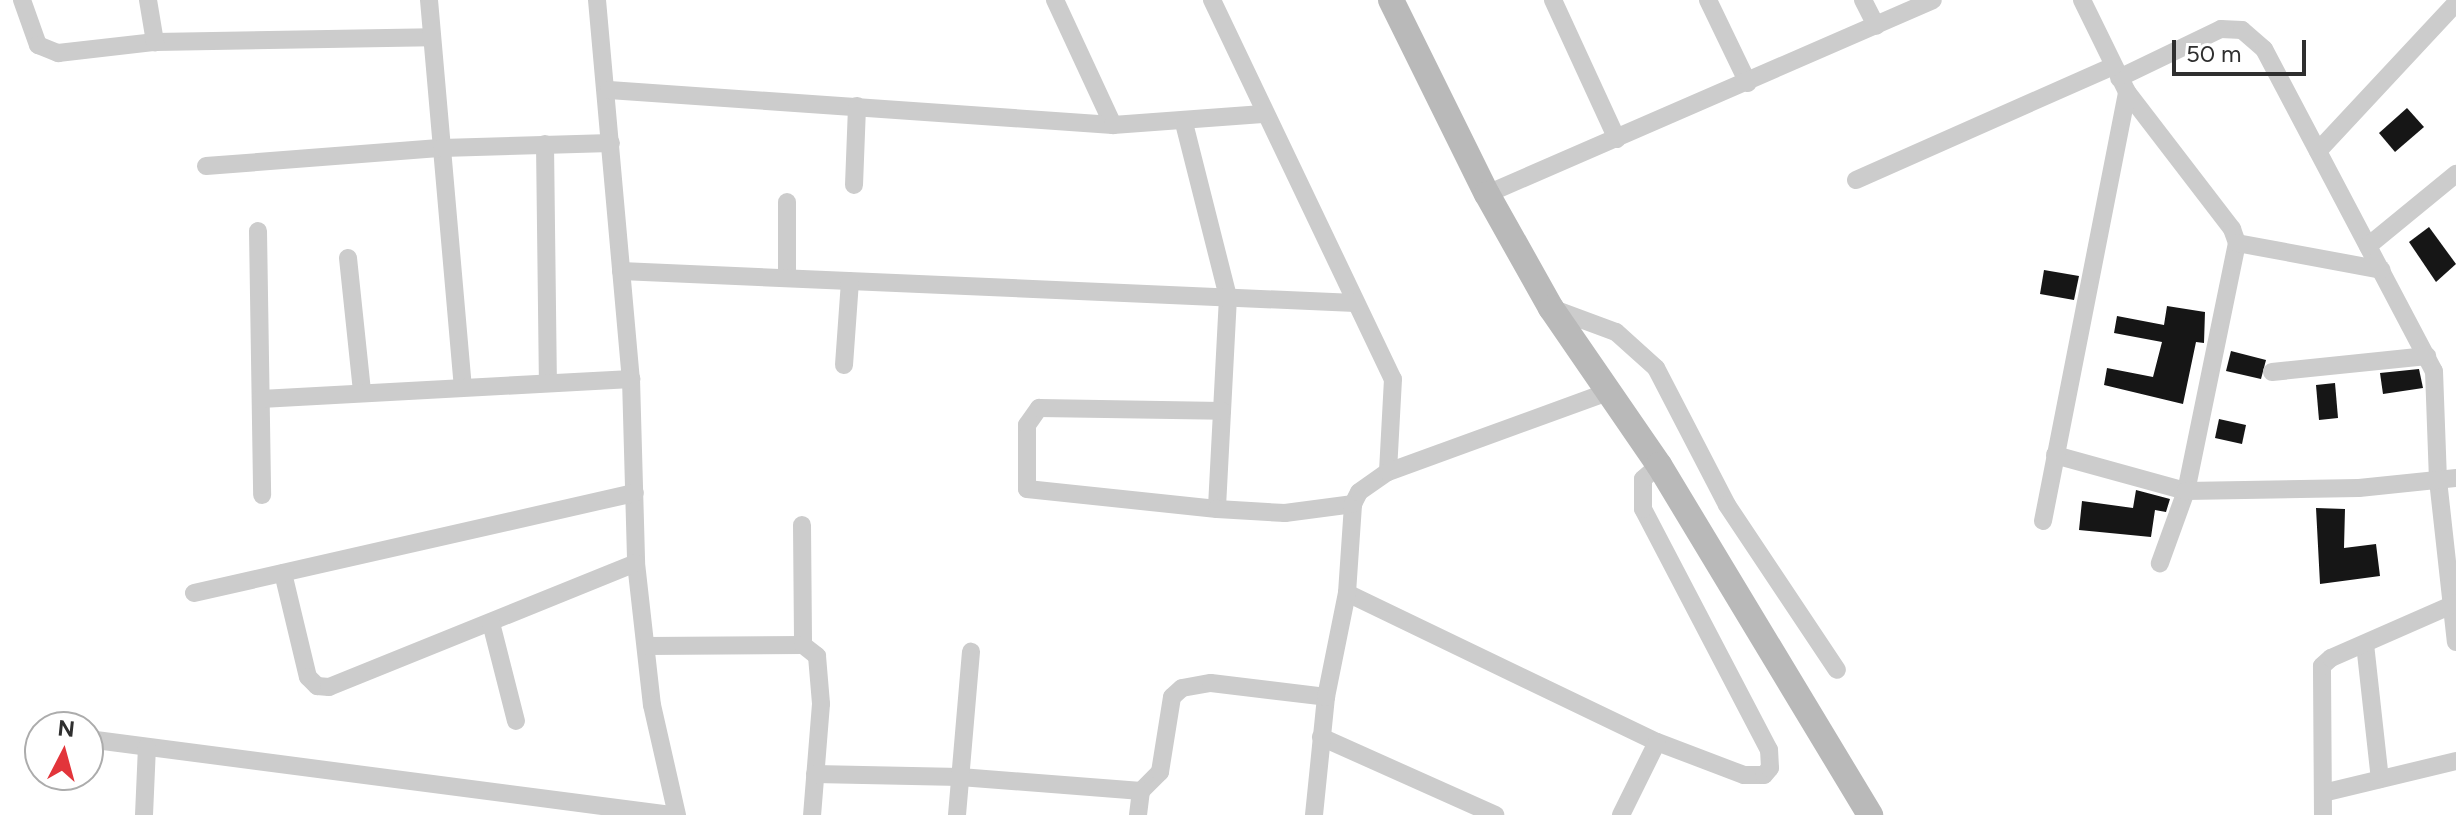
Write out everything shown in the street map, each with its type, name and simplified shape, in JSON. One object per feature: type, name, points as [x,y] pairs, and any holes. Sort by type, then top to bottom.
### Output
[{"type":"street","points":[[22,0],[38,45],[58,53],[155,42],[431,37]]},
{"type":"street","points":[[148,0],[155,42]]},
{"type":"street","points":[[429,0],[463,385]]},
{"type":"street","points":[[104,741],[553,808],[674,815],[652,705],[636,563],[631,379],[609,90],[597,0]]},
{"type":"street","points":[[1055,0],[1113,125]]},
{"type":"street","points":[[1212,0],[1263,114],[1393,379],[1388,472]]},
{"type":"street","points":[[1391,0],[1487,194],[1551,308],[1659,465],[1870,815]]},
{"type":"street","points":[[1553,0],[1617,139]]},
{"type":"street","points":[[1708,0],[1748,83]]},
{"type":"street","points":[[1863,0],[1876,26]]},
{"type":"street","points":[[1487,194],[1933,0]]},
{"type":"street","points":[[2082,0],[2119,79],[2232,229],[2237,243],[2186,491],[2160,563]]},
{"type":"street","points":[[2318,151],[2456,3]]},
{"type":"street","points":[[1856,180],[2119,79],[2221,29],[2242,30],[2264,49],[2427,356],[2437,391],[2447,479],[2456,642]]},
{"type":"street","points":[[2043,521],[2119,79]]},
{"type":"street","points":[[609,90],[1113,125],[1184,123],[1263,114]]},
{"type":"street","points":[[854,185],[857,106]]},
{"type":"street","points":[[1184,123],[1228,297],[1217,509]]},
{"type":"street","points":[[206,166],[442,148],[611,143]]},
{"type":"street","points":[[545,144],[548,381]]},
{"type":"street","points":[[2368,246],[2456,174]]},
{"type":"street","points":[[787,202],[787,278]]},
{"type":"street","points":[[258,231],[262,495]]},
{"type":"street","points":[[2237,243],[2382,270]]},
{"type":"street","points":[[348,258],[362,392]]},
{"type":"street","points":[[621,271],[1355,303]]},
{"type":"street","points":[[844,365],[850,281]]},
{"type":"street","points":[[1551,308],[1616,332],[1656,368],[1727,505],[1837,670]]},
{"type":"street","points":[[2272,372],[2427,356]]},
{"type":"street","points":[[261,399],[463,385],[631,379]]},
{"type":"street","points":[[1314,815],[1326,697],[1347,593],[1353,504],[1368,481],[1610,391]]},
{"type":"street","points":[[1222,411],[1039,408],[1030,414],[1026,452],[1027,489],[1037,494],[1285,513],[1353,504]]},
{"type":"street","points":[[2055,455],[2186,491],[2359,488],[2447,479]]},
{"type":"street","points":[[1347,593],[1657,742],[1744,775],[1764,775],[1770,768],[1769,750],[1651,532],[1640,488],[1659,465]]},
{"type":"street","points":[[194,593],[635,493]]},
{"type":"street","points":[[802,525],[803,645]]},
{"type":"street","points":[[283,573],[308,677],[317,686],[353,679],[636,563]]},
{"type":"street","points":[[2323,815],[2322,666],[2454,604]]},
{"type":"street","points":[[491,623],[516,721]]},
{"type":"street","points":[[2365,644],[2380,779]]},
{"type":"street","points":[[646,646],[803,645],[817,656],[821,704],[812,815]]},
{"type":"street","points":[[957,815],[971,652]]},
{"type":"street","points":[[1138,815],[1141,791],[1160,772],[1172,697],[1182,688],[1211,683],[1326,697]]},
{"type":"street","points":[[1321,737],[1495,815]]},
{"type":"street","points":[[1621,815],[1657,742]]},
{"type":"street","points":[[144,815],[147,747]]},
{"type":"street","points":[[2323,793],[2456,761]]},
{"type":"street","points":[[815,774],[960,777],[1141,791]]},
{"type":"building","points":[[2407,108],[2424,127],[2395,152],[2379,133]]},
{"type":"building","points":[[2429,227],[2456,264],[2436,282],[2409,242]]},
{"type":"building","points":[[2044,270],[2079,276],[2074,300],[2040,294]]},
{"type":"building","points":[[2167,306],[2205,312],[2204,343],[2196,342],[2183,404],[2104,385],[2107,368],[2153,377],[2162,342],[2114,333],[2117,316],[2164,325]]},
{"type":"building","points":[[2231,351],[2266,360],[2261,379],[2226,371]]},
{"type":"building","points":[[2419,369],[2423,388],[2383,394],[2380,373]]},
{"type":"building","points":[[2335,383],[2338,418],[2319,420],[2316,385]]},
{"type":"building","points":[[2219,419],[2246,425],[2242,444],[2215,438]]},
{"type":"building","points":[[2136,490],[2170,499],[2166,512],[2155,510],[2151,537],[2079,530],[2082,501],[2133,508]]},
{"type":"building","points":[[2316,508],[2345,509],[2344,548],[2376,544],[2380,576],[2320,584]]}]
